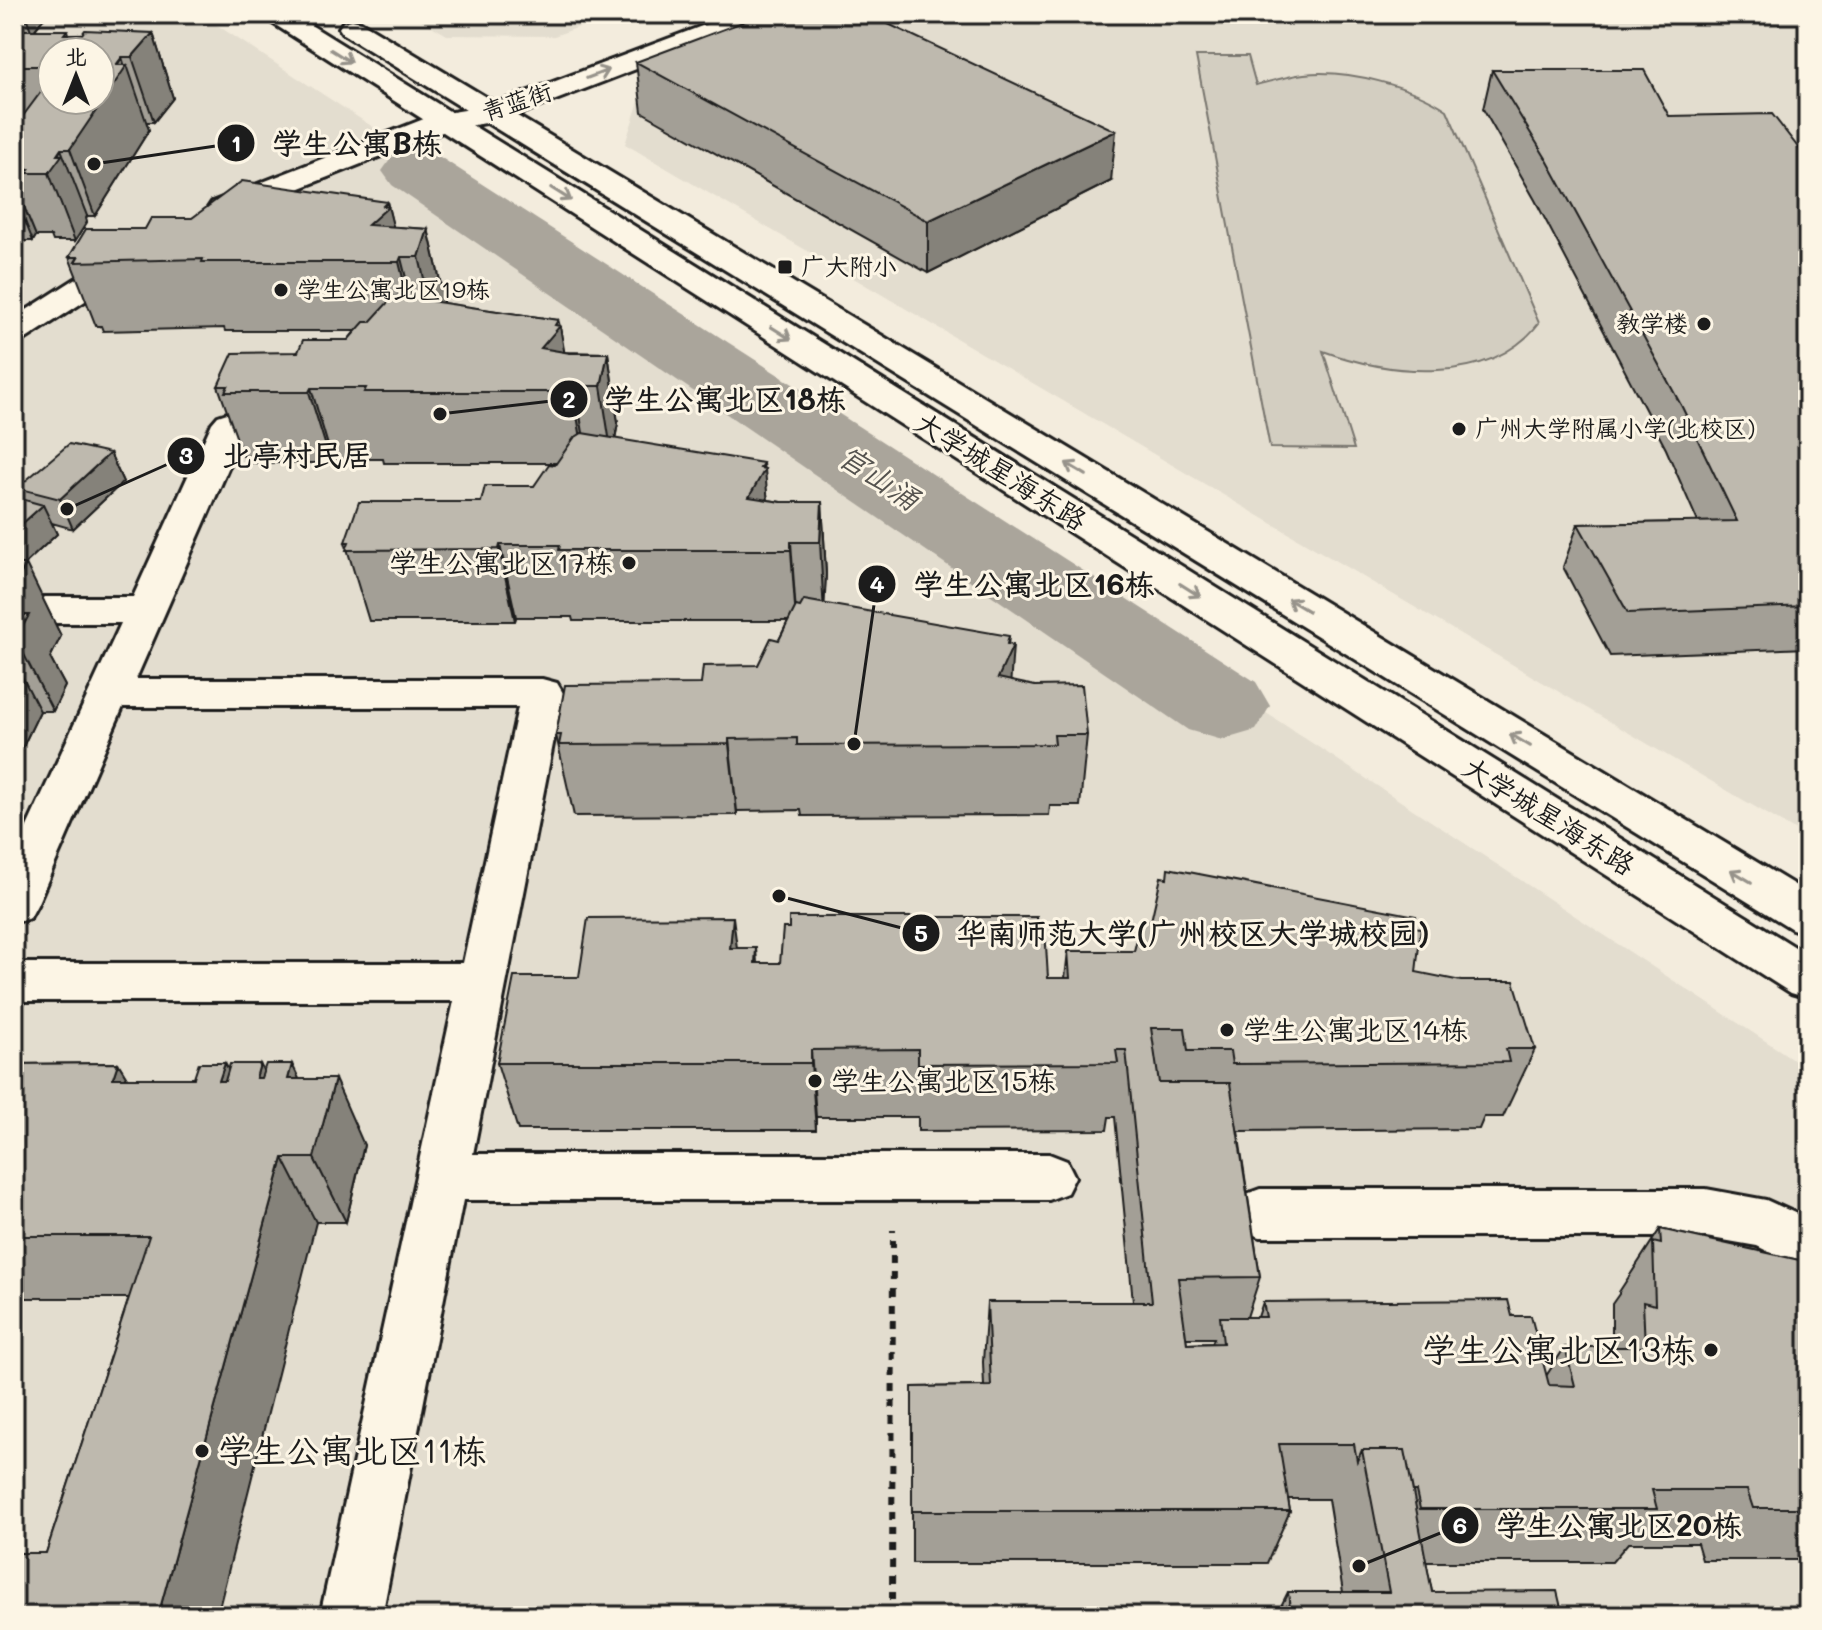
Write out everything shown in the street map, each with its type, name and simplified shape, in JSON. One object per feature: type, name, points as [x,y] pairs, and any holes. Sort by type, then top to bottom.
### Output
[{"type":"main road","name":"大学城星海东路","points":[[275,14],[469,111],[1808,916]]},
{"type":"main road","name":"大学城星海东路","points":[[330,14],[469,111],[1808,979]]},
{"type":"main road","name":"青蓝街","points":[[469,111],[697,14]]},
{"type":"main road","name":"青蓝街","points":[[469,111],[757,14]]},
{"type":"main road","points":[[198,219],[469,111]]},
{"type":"main road","points":[[14,332],[158,241]]},
{"type":"main road","points":[[14,905],[230,423]]},
{"type":"main road","points":[[14,610],[146,610]]},
{"type":"main road","points":[[108,693],[542,693],[351,1616]]},
{"type":"main road","points":[[14,982],[482,982]]},
{"type":"main road","points":[[442,1177],[1049,1177]]},
{"type":"main road","points":[[1260,1213],[1706,1213],[1766,1224],[1808,1246]]},
{"type":"path","points":[[892,1616],[893,1177]]},
{"type":"shaded area","points":[[14,14],[200,14],[428,163],[400,175],[1214,722],[1245,699],[1808,1069],[1808,1616],[14,1616]]},
{"type":"shaded area","points":[[411,14],[616,14],[554,36],[447,35]]},
{"type":"shaded area","name":"广州大学附属小学(北校区)","points":[[835,14],[1808,14],[1808,838],[625,144],[643,89]]},
{"type":"shaded area","points":[[1196,56],[1248,56],[1256,85],[1304,74],[1340,74],[1398,87],[1447,110],[1539,323],[1518,344],[1494,358],[1437,370],[1378,366],[1323,351],[1354,449],[1270,448]]},
{"type":"building","points":[[764,14],[867,14],[1116,131],[928,221],[636,62]]},
{"type":"building","points":[[24,30],[67,30],[64,34],[82,34],[85,30],[153,33],[132,57],[122,57],[116,65],[116,36],[36,36],[36,66],[14,66],[14,34],[21,34]]},
{"type":"building","points":[[116,65],[127,65],[116,81]]},
{"type":"building","name":"教学楼","points":[[1492,70],[1644,70],[1669,116],[1772,114],[1804,155],[1808,151],[1808,606],[1628,613],[1578,524],[1737,521],[1682,407],[1547,160]]},
{"type":"building","points":[[36,98],[36,116],[92,116],[70,149],[61,149],[57,155],[62,155],[49,173],[26,173],[29,169],[14,169],[14,128]]},
{"type":"building","points":[[242,181],[387,202],[383,206],[388,207],[368,225],[428,229],[419,257],[401,257],[399,262],[202,262],[203,259],[75,262],[78,257],[69,257],[86,229],[145,229],[151,218],[192,218]]},
{"type":"building","points":[[397,296],[558,320],[555,325],[560,326],[541,348],[570,353],[608,353],[601,386],[575,386],[573,392],[364,392],[366,388],[311,388],[309,392],[225,392],[228,386],[218,386],[233,353],[298,352],[303,340],[348,340],[364,322],[370,322]]},
{"type":"building","points":[[582,433],[763,463],[760,468],[765,469],[749,497],[781,502],[822,502],[820,542],[791,542],[791,550],[559,550],[560,545],[500,545],[499,549],[346,550],[349,542],[345,542],[359,502],[481,502],[485,486],[534,486],[549,464],[555,465],[574,438]]},
{"type":"building","points":[[69,444],[110,453],[60,499],[17,488]]},
{"type":"building","points":[[14,497],[43,505],[14,531]]},
{"type":"building","points":[[14,564],[26,564],[14,586]]},
{"type":"building","points":[[804,600],[1009,636],[1007,644],[1013,645],[998,678],[1035,686],[1082,685],[1087,735],[1054,735],[1055,744],[797,745],[797,738],[729,739],[729,744],[559,745],[561,735],[556,735],[565,685],[701,684],[703,666],[758,665],[771,638],[779,640],[796,606],[800,607]]},
{"type":"building","points":[[14,615],[29,615],[16,639],[14,639]]},
{"type":"building","points":[[1168,868],[1416,916],[1414,927],[1421,928],[1416,972],[1461,981],[1514,981],[1535,1049],[1506,1049],[1509,1062],[1232,1064],[1230,1051],[1188,1051],[1185,1028],[1151,1028],[1159,1083],[1230,1083],[1260,1277],[1178,1278],[1187,1344],[1223,1343],[1220,1317],[1266,1317],[1263,1302],[1508,1300],[1512,1316],[1531,1316],[1549,1385],[1575,1386],[1565,1347],[1645,1347],[1643,1302],[1655,1305],[1653,1242],[1661,1244],[1660,1229],[1808,1262],[1808,1508],[1753,1508],[1747,1490],[1652,1490],[1657,1509],[1420,1509],[1405,1450],[1362,1450],[1357,1461],[1354,1444],[1279,1444],[1290,1511],[912,1511],[912,1387],[991,1386],[987,1302],[1152,1302],[1126,1050],[1116,1050],[1118,1063],[918,1064],[918,1049],[811,1050],[811,1063],[497,1063],[514,977],[579,977],[588,918],[733,917],[730,948],[756,948],[755,963],[780,963],[783,928],[789,928],[789,917],[1037,917],[1038,929],[1045,929],[1048,978],[1070,978],[1068,951],[1134,951],[1142,919],[1151,921],[1161,877],[1167,878]]},
{"type":"building","points":[[118,1063],[113,1078],[194,1078],[199,1063],[225,1063],[219,1081],[225,1081],[230,1064],[260,1064],[256,1078],[261,1078],[266,1064],[292,1064],[288,1079],[335,1079],[314,1158],[283,1158],[158,1616],[14,1616],[14,1553],[46,1553],[149,1236],[14,1236],[14,1064]]},
{"type":"building","points":[[1362,1450],[1405,1450],[1432,1592],[1557,1591],[1563,1616],[1291,1616],[1288,1592],[1389,1592]]},
{"type":"waterway","name":"官山涌","points":[[416,171],[1222,706]]},
{"type":"place","name":"学生公寓B栋","points":[[94,164]]},
{"type":"place","name":"广大附小","points":[[785,267]]},
{"type":"place","name":"学生公寓北区19栋","points":[[281,290]]},
{"type":"place","name":"教学楼","points":[[1704,324]]},
{"type":"place","name":"学生公寓北区18栋","points":[[440,414]]},
{"type":"place","name":"广州大学附属小学(北校区)","points":[[1459,429]]},
{"type":"place","name":"北亭村民居","points":[[67,509]]},
{"type":"place","name":"学生公寓北区17栋","points":[[629,563]]},
{"type":"place","name":"学生公寓北区16栋","points":[[854,744]]},
{"type":"place","name":"华南师范大学(广州校区大学城校园)","points":[[779,896]]},
{"type":"place","name":"学生公寓北区14栋","points":[[1227,1030]]},
{"type":"place","name":"学生公寓北区15栋","points":[[815,1081]]},
{"type":"place","name":"学生公寓北区13栋","points":[[1711,1350]]},
{"type":"place","name":"学生公寓北区11栋","points":[[202,1451]]},
{"type":"place","name":"学生公寓北区20栋","points":[[1359,1566]]}]
